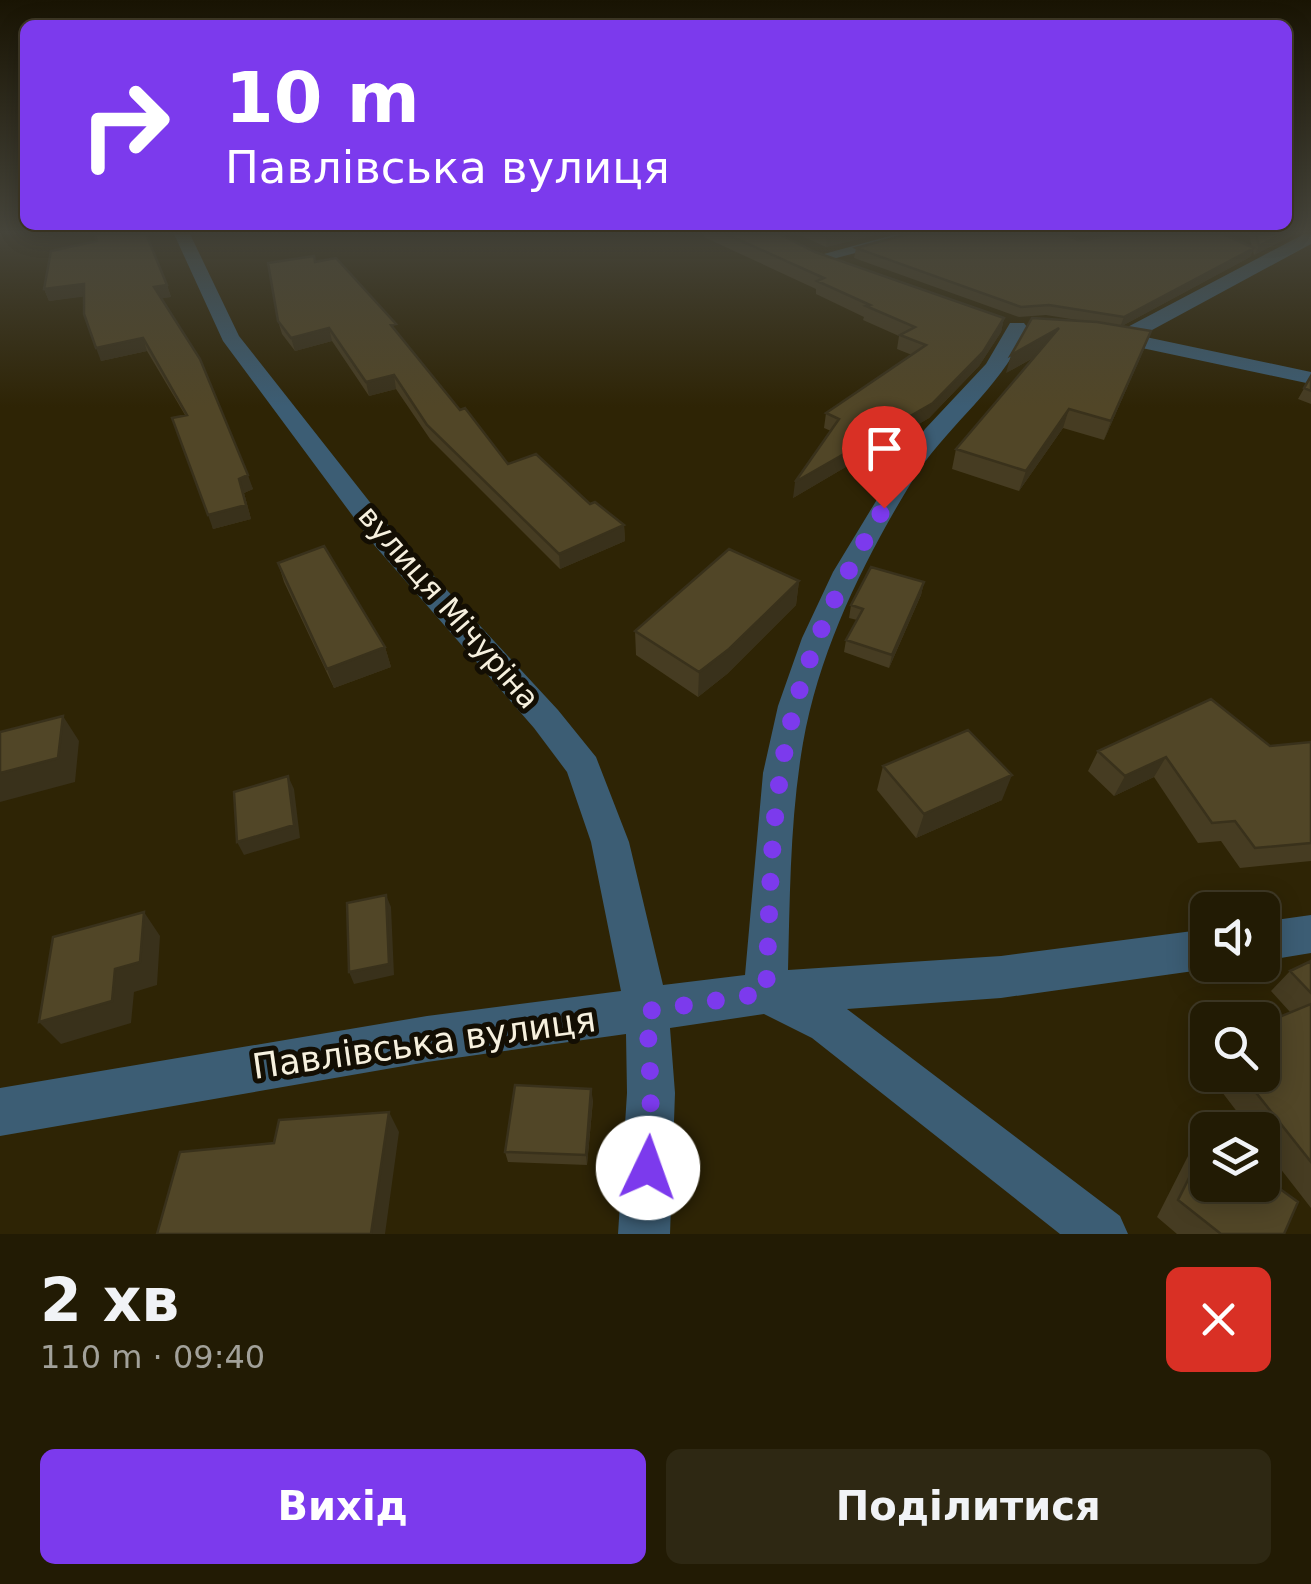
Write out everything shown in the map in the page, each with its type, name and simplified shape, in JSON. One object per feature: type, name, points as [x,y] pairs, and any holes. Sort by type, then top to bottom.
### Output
[{"type":"street","name":"вулиця Мічуріна","points":[[209,292],[230,337],[385,540],[546,719],[583,768],[610,842],[647,1011],[651,1093],[644,1234]]},
{"type":"street","points":[[1124,337],[1209,292]]},
{"type":"street","points":[[1021,325],[997,363],[937,429],[904,475],[838,588],[811,654],[786,741],[773,840],[766,993],[828,1022],[1102,1234]]},
{"type":"street","points":[[1085,331],[1311,378]]},
{"type":"street","points":[[1280,939],[1311,934]]},
{"type":"street","name":"Павлівська вулиця","points":[[0,1112],[428,1038],[766,993],[1000,977],[1190,951]]},
{"type":"building","points":[[84,292],[157,292],[200,359],[248,475],[239,479],[246,505],[208,515],[172,418],[187,415],[143,338],[96,348],[84,314]]},
{"type":"building","points":[[273,292],[367,292],[508,464],[536,454],[590,504],[595,502],[624,525],[559,554],[427,425],[394,375],[366,382],[329,328],[291,338],[278,321]]},
{"type":"building","points":[[840,292],[928,292],[1004,318],[983,352],[933,403],[795,482],[839,419],[826,413],[926,345],[900,335],[915,327],[866,306],[870,305]]},
{"type":"building","points":[[978,292],[1172,292],[1124,317],[1049,305],[1021,307]]},
{"type":"building","points":[[1032,318],[1097,322],[1151,331],[1111,421],[1069,409],[1026,471],[956,449],[1059,328],[1011,355]]},
{"type":"building","points":[[324,546],[385,647],[327,669],[278,563]]},
{"type":"building","points":[[729,549],[799,581],[729,649],[699,672],[635,631]]},
{"type":"building","points":[[871,567],[924,582],[892,655],[846,640],[863,609],[851,605]]},
{"type":"building","points":[[1211,699],[1270,746],[1311,742],[1311,843],[1255,848],[1235,821],[1212,823],[1166,757],[1125,776],[1098,751]]},
{"type":"building","points":[[63,716],[58,758],[0,773],[0,732]]},
{"type":"building","points":[[968,730],[1012,775],[924,814],[883,766]]},
{"type":"building","points":[[288,776],[294,825],[237,842],[234,792]]},
{"type":"building","points":[[386,895],[389,964],[349,972],[347,903]]},
{"type":"building","points":[[144,912],[140,962],[115,969],[112,1001],[39,1022],[53,937]]},
{"type":"building","points":[[1311,961],[1311,993],[1290,971]]},
{"type":"building","points":[[1311,1004],[1311,1162],[1280,1123],[1280,1112],[1271,1112],[1255,1092],[1280,1092],[1280,1017]]},
{"type":"building","points":[[515,1085],[591,1089],[586,1155],[505,1152]]},
{"type":"building","points":[[389,1112],[371,1234],[157,1234],[180,1152],[274,1143],[279,1120]]},
{"type":"building","points":[[1190,1176],[1190,1202],[1280,1202],[1280,1189],[1298,1202],[1284,1234],[1221,1234],[1178,1200]]},
{"type":"route","points":[[648,1168],[651,1093],[647,1011],[766,993],[773,840],[786,741],[811,654],[838,588],[884,508]]}]
